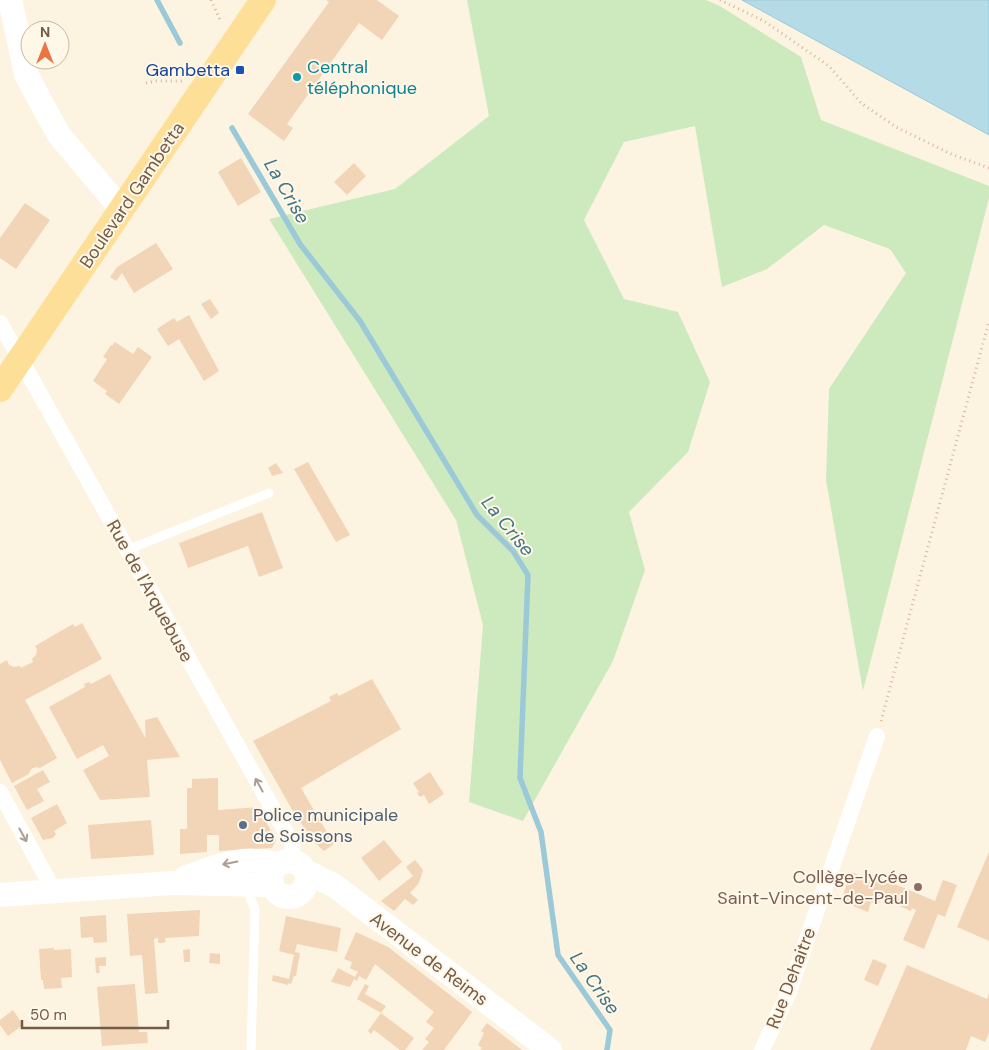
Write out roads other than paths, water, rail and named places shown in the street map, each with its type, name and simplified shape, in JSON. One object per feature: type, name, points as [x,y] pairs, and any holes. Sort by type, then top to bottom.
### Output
[{"type":"main road","points":[[10,0],[26,74],[43,106],[59,135],[122,210]]},
{"type":"main road","name":"Boulevard Gambetta","points":[[0,389],[262,0]]},
{"type":"main road","points":[[172,883],[226,864],[260,860],[290,874]]},
{"type":"main road","name":"Avenue de Reims","points":[[0,895],[172,883],[246,884],[290,874],[335,886],[550,1050]]},
{"type":"street","name":"Rue de l'Arquebuse","points":[[0,323],[292,843],[290,874]]},
{"type":"street","name":"Rue Dehaitre","points":[[762,1050],[788,994],[877,736]]},
{"type":"street","points":[[0,792],[54,891]]},
{"type":"lane","points":[[127,550],[269,493]]},
{"type":"lane","points":[[246,884],[255,909],[251,1050]]},
{"type":"water","points":[[742,0],[989,0],[989,135]]},
{"type":"waterway","name":"La Crise","points":[[157,0],[180,43]]},
{"type":"waterway","name":"La Crise","points":[[232,128],[300,244],[360,321],[477,515],[513,551],[528,575],[520,778],[541,832],[558,955],[610,1030],[607,1050]]},
{"type":"place","name":"Gambetta","points":[[240,70]]},
{"type":"place","name":"Central téléphonique","points":[[297,77]]},
{"type":"place","name":"Police municipale de Soissons","points":[[243,825]]},
{"type":"place","name":"Collège-lycée Saint-Vincent-de-Paul","points":[[918,887]]}]
